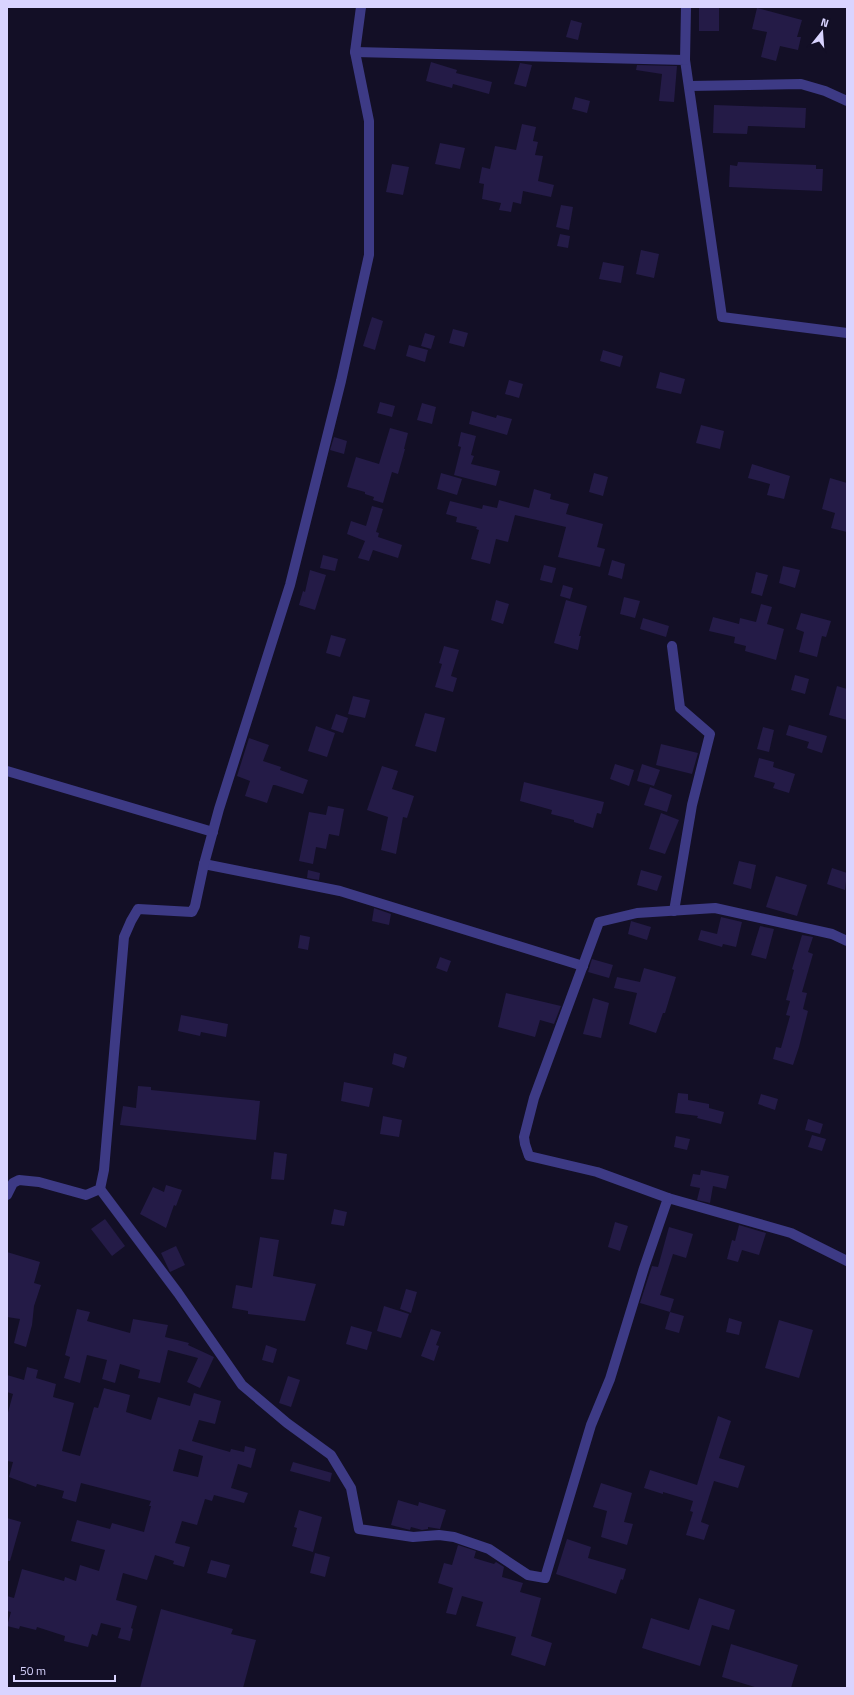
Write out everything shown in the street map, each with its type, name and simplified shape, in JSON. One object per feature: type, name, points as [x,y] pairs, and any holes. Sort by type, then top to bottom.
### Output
[{"type":"street","points":[[361,7],[355,52],[369,120],[369,255],[341,381],[290,584],[219,808],[204,864],[196,906],[192,912],[138,909],[124,937],[104,1170],[100,1189],[178,1293],[242,1385],[287,1423],[331,1455],[351,1488],[359,1529],[413,1538],[439,1535],[454,1537],[489,1549],[528,1575],[545,1578],[591,1425],[610,1379],[644,1268],[668,1198]]},
{"type":"street","points":[[686,7],[685,60],[722,317],[847,333]]},
{"type":"street","points":[[355,52],[685,60]]},
{"type":"street","points":[[689,86],[801,84],[825,91],[847,101]]},
{"type":"street","points":[[672,646],[680,708],[710,734],[692,806],[674,911]]},
{"type":"street","points":[[7,771],[213,832]]},
{"type":"street","points":[[204,864],[340,891],[583,966]]},
{"type":"street","points":[[847,941],[832,934],[715,908],[637,913],[599,922],[534,1098],[524,1137],[529,1156],[597,1172],[668,1198],[791,1234],[847,1261]]},
{"type":"street","points":[[7,1195],[13,1183],[19,1180],[39,1182],[86,1195],[100,1189]]},
{"type":"building","points":[[699,7],[719,7],[719,31],[699,31]]},
{"type":"building","points":[[757,8],[802,20],[797,37],[801,37],[798,50],[780,46],[776,61],[761,57],[767,32],[752,29]]},
{"type":"building","points":[[571,20],[582,23],[578,40],[566,37]]},
{"type":"building","points":[[431,62],[457,70],[456,73],[492,82],[489,94],[453,84],[452,88],[426,81]]},
{"type":"building","points":[[520,63],[532,65],[526,87],[514,84]]},
{"type":"building","points":[[637,65],[677,66],[674,102],[659,101],[662,74],[636,70]]},
{"type":"building","points":[[575,97],[590,101],[587,113],[572,109]]},
{"type":"building","points":[[714,105],[806,108],[805,128],[748,126],[747,134],[713,133]]},
{"type":"building","points":[[522,124],[536,127],[533,141],[538,142],[535,155],[543,156],[538,181],[554,185],[551,197],[523,191],[521,204],[513,202],[511,212],[499,210],[501,203],[482,199],[484,184],[479,183],[482,167],[490,169],[495,146],[516,150]]},
{"type":"building","points":[[440,143],[465,148],[460,169],[435,164]]},
{"type":"building","points":[[738,162],[816,165],[816,169],[823,169],[822,191],[729,187],[730,165],[737,166]]},
{"type":"building","points":[[392,164],[409,167],[403,195],[386,192]]},
{"type":"building","points":[[561,205],[573,207],[569,230],[556,227]]},
{"type":"building","points":[[560,234],[570,236],[568,248],[557,246]]},
{"type":"building","points":[[641,250],[659,254],[654,278],[636,274]]},
{"type":"building","points":[[603,262],[624,266],[621,283],[599,279]]},
{"type":"building","points":[[372,317],[383,321],[375,350],[363,346]]},
{"type":"building","points":[[453,329],[468,333],[464,347],[449,343]]},
{"type":"building","points":[[425,333],[435,336],[431,349],[421,346]]},
{"type":"building","points":[[409,345],[428,350],[425,362],[406,356]]},
{"type":"building","points":[[603,350],[623,356],[620,367],[600,361]]},
{"type":"building","points":[[660,372],[685,379],[681,394],[656,388]]},
{"type":"building","points":[[509,380],[523,384],[519,398],[505,394]]},
{"type":"building","points":[[380,402],[395,406],[392,417],[377,413]]},
{"type":"building","points":[[422,403],[436,407],[432,424],[417,420]]},
{"type":"building","points":[[472,411],[496,418],[497,415],[512,419],[507,435],[469,424]]},
{"type":"building","points":[[701,425],[724,431],[720,449],[696,443]]},
{"type":"building","points":[[390,428],[408,433],[398,474],[392,472],[383,503],[373,500],[374,497],[365,494],[365,492],[347,487],[356,457],[379,464]]},
{"type":"building","points":[[461,432],[476,436],[471,455],[474,456],[471,464],[500,471],[496,486],[454,475],[461,447],[458,446]]},
{"type":"building","points":[[334,437],[347,441],[344,454],[330,450]]},
{"type":"building","points":[[752,464],[790,476],[784,499],[767,495],[770,484],[748,478]]},
{"type":"building","points":[[441,473],[462,479],[457,495],[437,489]]},
{"type":"building","points":[[594,473],[608,477],[603,496],[589,492]]},
{"type":"building","points":[[830,478],[847,483],[847,532],[831,528],[835,513],[822,509]]},
{"type":"building","points":[[534,489],[551,494],[550,499],[569,504],[566,514],[603,524],[597,547],[605,549],[600,567],[558,557],[566,527],[515,515],[508,542],[496,539],[490,564],[471,559],[479,530],[476,529],[477,527],[456,522],[457,517],[446,514],[450,501],[482,509],[483,505],[497,508],[499,500],[529,508]]},
{"type":"building","points":[[372,506],[383,509],[376,532],[379,533],[378,537],[402,545],[398,558],[373,550],[369,561],[358,558],[365,541],[347,534],[351,521],[366,526]]},
{"type":"building","points":[[323,555],[338,559],[335,571],[320,568]]},
{"type":"building","points":[[612,560],[625,564],[622,579],[608,575]]},
{"type":"building","points":[[544,565],[556,568],[552,583],[540,580]]},
{"type":"building","points":[[783,566],[800,570],[795,588],[779,583]]},
{"type":"building","points":[[310,570],[326,575],[315,610],[299,605],[303,591],[305,592]]},
{"type":"building","points":[[756,572],[768,575],[762,596],[751,593]]},
{"type":"building","points":[[563,585],[573,588],[570,599],[560,596]]},
{"type":"building","points":[[624,597],[640,601],[635,618],[620,614]]},
{"type":"building","points":[[496,600],[509,604],[503,624],[491,620]]},
{"type":"building","points":[[566,600],[587,606],[579,636],[581,636],[578,650],[554,643]]},
{"type":"building","points":[[761,604],[772,607],[767,624],[784,629],[776,660],[745,651],[746,646],[734,643],[735,637],[709,631],[713,617],[739,624],[740,618],[756,622]]},
{"type":"building","points":[[801,613],[831,621],[826,637],[822,636],[817,657],[799,652],[804,632],[796,629]]},
{"type":"building","points":[[643,618],[669,626],[666,637],[640,629]]},
{"type":"building","points":[[331,635],[346,639],[340,657],[326,653]]},
{"type":"building","points":[[444,646],[459,650],[451,676],[457,678],[453,692],[435,687],[442,664],[439,663]]},
{"type":"building","points":[[795,675],[809,679],[805,694],[791,690]]},
{"type":"building","points":[[837,686],[847,689],[847,720],[829,715]]},
{"type":"building","points":[[353,696],[370,700],[365,718],[348,714]]},
{"type":"building","points":[[425,713],[445,718],[436,752],[415,746]]},
{"type":"building","points":[[336,714],[348,718],[343,733],[331,729]]},
{"type":"building","points":[[789,725],[827,736],[822,753],[807,748],[809,742],[786,735]]},
{"type":"building","points":[[316,726],[335,733],[327,757],[308,751]]},
{"type":"building","points":[[763,727],[774,730],[769,752],[757,749]]},
{"type":"building","points":[[249,738],[269,745],[263,761],[281,767],[280,770],[308,780],[303,794],[273,785],[267,803],[245,796],[250,781],[237,776]]},
{"type":"building","points":[[661,744],[698,753],[692,774],[656,765]]},
{"type":"building","points":[[759,758],[774,762],[773,767],[795,774],[789,793],[773,788],[775,783],[754,777]]},
{"type":"building","points":[[615,764],[634,770],[629,786],[610,779]]},
{"type":"building","points":[[642,764],[660,770],[654,786],[637,781]]},
{"type":"building","points":[[382,766],[398,771],[392,789],[414,796],[407,818],[403,817],[396,854],[381,850],[388,817],[367,810]]},
{"type":"building","points":[[524,782],[604,802],[601,814],[597,813],[593,828],[574,822],[574,820],[551,814],[552,810],[520,801]]},
{"type":"building","points":[[650,787],[672,795],[667,812],[644,805]]},
{"type":"building","points":[[328,806],[344,809],[339,836],[329,834],[326,849],[316,847],[313,864],[299,861],[309,812],[326,815]]},
{"type":"building","points":[[661,813],[679,820],[665,854],[649,849]]},
{"type":"building","points":[[739,861],[756,865],[751,889],[733,884]]},
{"type":"building","points":[[832,868],[847,873],[845,890],[827,884]]},
{"type":"building","points":[[308,870],[320,873],[319,880],[307,878]]},
{"type":"building","points":[[641,870],[662,876],[657,891],[637,885]]},
{"type":"building","points":[[776,876],[807,885],[797,916],[766,907]]},
{"type":"building","points":[[374,908],[391,914],[389,925],[372,921]]},
{"type":"building","points":[[721,917],[742,922],[736,947],[723,944],[722,947],[698,940],[701,930],[717,934]]},
{"type":"building","points":[[631,921],[651,927],[647,940],[628,934]]},
{"type":"building","points":[[760,926],[774,929],[766,959],[751,955]]},
{"type":"building","points":[[300,935],[310,937],[308,950],[298,948]]},
{"type":"building","points":[[802,935],[813,937],[808,952],[813,954],[802,992],[807,993],[803,1009],[808,1011],[793,1065],[773,1059],[776,1047],[781,1048],[790,1016],[786,1015],[790,1001],[786,1000],[794,970],[792,969]]},
{"type":"building","points":[[440,957],[451,961],[447,972],[436,968]]},
{"type":"building","points":[[592,959],[613,965],[609,978],[588,972]]},
{"type":"building","points":[[644,968],[676,977],[665,1013],[663,1013],[656,1033],[629,1024],[637,993],[614,988],[617,977],[640,982]]},
{"type":"building","points":[[506,993],[561,1006],[554,1024],[540,1020],[535,1037],[498,1027]]},
{"type":"building","points":[[593,998],[609,1003],[601,1038],[583,1034]]},
{"type":"building","points":[[181,1015],[228,1024],[226,1037],[201,1032],[200,1036],[178,1031]]},
{"type":"building","points":[[394,1053],[407,1057],[404,1068],[392,1064]]},
{"type":"building","points":[[344,1082],[373,1088],[369,1107],[341,1101]]},
{"type":"building","points":[[138,1086],[151,1087],[151,1090],[260,1101],[256,1140],[120,1125],[123,1106],[136,1108]]},
{"type":"building","points":[[678,1093],[688,1094],[688,1100],[709,1104],[709,1108],[724,1112],[721,1124],[697,1118],[698,1116],[675,1113]]},
{"type":"building","points":[[761,1094],[778,1099],[775,1110],[758,1104]]},
{"type":"building","points":[[383,1116],[402,1120],[399,1137],[380,1134]]},
{"type":"building","points":[[808,1119],[823,1124],[820,1134],[805,1130]]},
{"type":"building","points":[[812,1135],[826,1139],[822,1151],[808,1147]]},
{"type":"building","points":[[676,1136],[690,1139],[687,1150],[674,1147]]},
{"type":"building","points":[[274,1152],[287,1154],[284,1180],[271,1179]]},
{"type":"building","points":[[701,1170],[729,1176],[726,1189],[713,1186],[710,1203],[697,1200],[700,1188],[690,1186],[693,1174],[700,1175]]},
{"type":"building","points":[[166,1185],[182,1190],[176,1206],[174,1205],[166,1228],[140,1214],[153,1187],[164,1192]]},
{"type":"building","points":[[334,1209],[347,1212],[344,1226],[331,1224]]},
{"type":"building","points":[[105,1219],[125,1246],[112,1256],[91,1229]]},
{"type":"building","points":[[615,1222],[628,1226],[620,1251],[608,1247]]},
{"type":"building","points":[[739,1225],[766,1233],[759,1255],[742,1250],[738,1262],[727,1259],[732,1240],[735,1241]]},
{"type":"building","points":[[669,1227],[693,1234],[686,1258],[673,1254],[660,1295],[674,1299],[670,1312],[640,1303],[652,1266],[658,1267]]},
{"type":"building","points":[[260,1237],[279,1240],[273,1276],[316,1284],[305,1321],[248,1314],[248,1311],[232,1308],[236,1285],[252,1288]]},
{"type":"building","points":[[176,1246],[185,1265],[170,1272],[161,1253]]},
{"type":"building","points":[[7,1252],[40,1262],[34,1283],[41,1285],[34,1306],[32,1325],[26,1347],[14,1343],[20,1319],[7,1317]]},
{"type":"building","points":[[406,1289],[417,1292],[411,1313],[400,1309]]},
{"type":"building","points":[[384,1306],[409,1314],[401,1338],[377,1331]]},
{"type":"building","points":[[77,1309],[90,1312],[87,1321],[130,1333],[133,1319],[168,1325],[165,1337],[189,1343],[188,1345],[214,1357],[200,1388],[187,1382],[198,1358],[168,1350],[160,1383],[138,1378],[140,1370],[120,1364],[115,1383],[102,1379],[107,1360],[87,1355],[80,1383],[64,1378],[70,1357],[65,1355]]},
{"type":"building","points":[[670,1312],[684,1316],[679,1333],[665,1329]]},
{"type":"building","points":[[729,1318],[742,1322],[739,1335],[726,1332]]},
{"type":"building","points":[[779,1320],[813,1330],[799,1378],[765,1368]]},
{"type":"building","points":[[351,1326],[372,1332],[367,1350],[346,1344]]},
{"type":"building","points":[[431,1329],[441,1332],[436,1345],[439,1346],[434,1361],[421,1356]]},
{"type":"building","points":[[266,1345],[277,1349],[273,1363],[262,1360]]},
{"type":"building","points":[[27,1367],[38,1370],[36,1378],[56,1384],[53,1397],[74,1403],[62,1451],[80,1456],[94,1407],[98,1408],[104,1388],[130,1395],[126,1412],[151,1420],[158,1397],[190,1406],[194,1393],[221,1401],[215,1424],[199,1420],[192,1441],[230,1452],[231,1449],[244,1452],[245,1446],[256,1449],[251,1468],[238,1464],[231,1488],[248,1493],[244,1503],[214,1495],[212,1501],[205,1499],[197,1525],[182,1521],[175,1543],[190,1547],[184,1567],[173,1564],[174,1561],[155,1555],[147,1580],[123,1573],[116,1600],[137,1606],[131,1628],[133,1629],[130,1641],[118,1638],[121,1628],[101,1623],[97,1636],[92,1634],[88,1647],[64,1641],[65,1636],[37,1627],[36,1630],[20,1626],[19,1629],[7,1626],[11,1612],[7,1611],[7,1596],[14,1598],[22,1569],[64,1581],[65,1577],[76,1581],[80,1565],[99,1571],[105,1550],[71,1541],[77,1520],[110,1529],[112,1523],[144,1532],[151,1506],[149,1506],[151,1501],[81,1483],[76,1502],[62,1498],[64,1491],[37,1484],[36,1487],[9,1477],[13,1462],[7,1461],[7,1416],[13,1394],[7,1392],[7,1375],[24,1380]],"holes":[[[179,1449],[203,1456],[198,1477],[173,1471]]]},
{"type":"building","points":[[288,1376],[300,1380],[291,1407],[279,1403]]},
{"type":"building","points":[[718,1416],[731,1421],[719,1458],[745,1466],[738,1488],[714,1481],[701,1522],[709,1525],[704,1540],[686,1535],[693,1512],[690,1511],[693,1501],[644,1488],[650,1470],[697,1485]]},
{"type":"building","points":[[293,1462],[332,1473],[330,1482],[290,1471]]},
{"type":"building","points":[[601,1483],[632,1493],[624,1522],[633,1524],[627,1545],[601,1537],[607,1511],[593,1507]]},
{"type":"building","points":[[398,1500],[418,1506],[419,1502],[446,1510],[440,1529],[428,1527],[428,1529],[422,1530],[411,1527],[410,1530],[391,1525]]},
{"type":"building","points":[[299,1510],[322,1517],[313,1552],[292,1546],[297,1528],[294,1527]]},
{"type":"building","points":[[7,1518],[21,1522],[10,1561],[7,1561]]},
{"type":"building","points":[[567,1539],[591,1547],[588,1558],[626,1569],[623,1580],[621,1579],[616,1594],[556,1574]]},
{"type":"building","points":[[458,1545],[476,1551],[474,1558],[494,1564],[496,1562],[504,1567],[502,1577],[523,1583],[520,1592],[541,1598],[531,1636],[552,1643],[545,1666],[511,1655],[516,1637],[476,1626],[483,1602],[462,1596],[456,1615],[446,1613],[453,1588],[438,1583],[444,1563],[452,1565]]},
{"type":"building","points":[[315,1553],[330,1557],[325,1577],[310,1573]]},
{"type":"building","points":[[211,1560],[230,1565],[226,1578],[207,1573]]},
{"type":"building","points":[[699,1598],[735,1610],[729,1630],[712,1625],[700,1666],[642,1648],[651,1618],[689,1630]]},
{"type":"building","points":[[161,1609],[233,1629],[231,1634],[256,1640],[243,1688],[140,1688]]},
{"type":"building","points":[[731,1644],[798,1665],[791,1688],[758,1688],[722,1677]]}]
